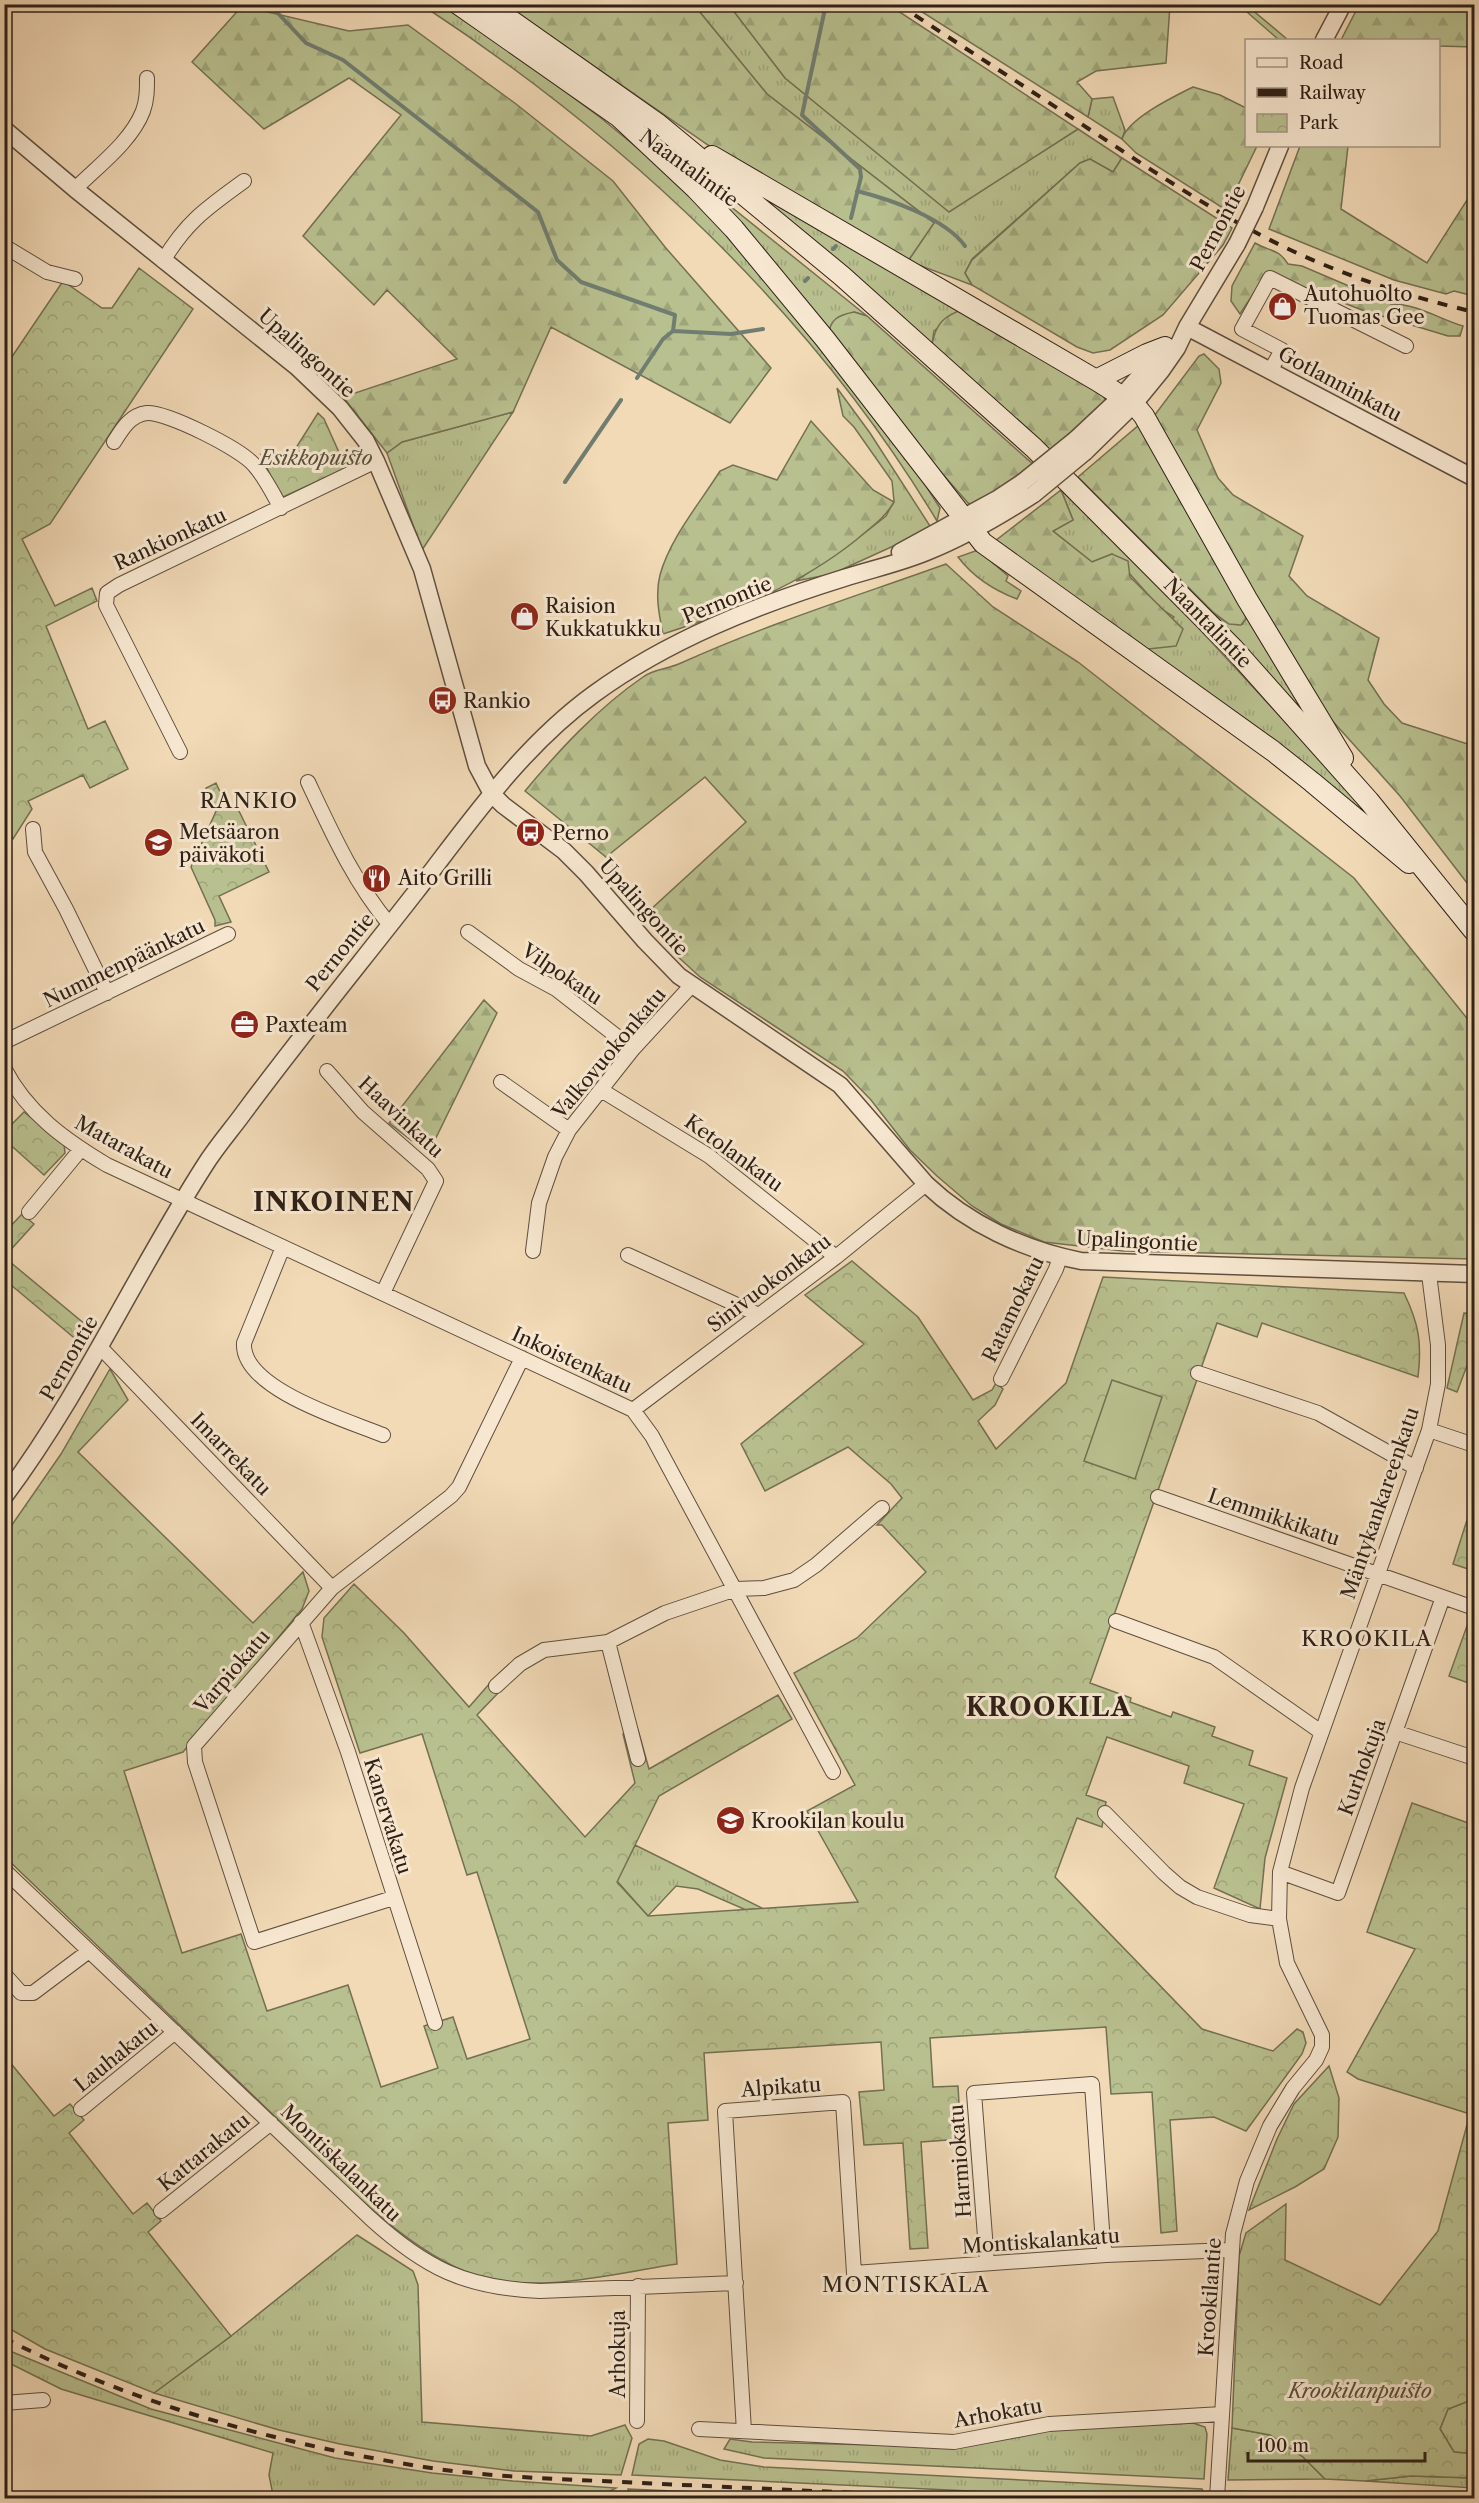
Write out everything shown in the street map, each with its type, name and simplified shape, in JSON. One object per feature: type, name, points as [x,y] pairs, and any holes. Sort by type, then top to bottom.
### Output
[{"type":"main road","name":"Naantalintie","points":[[458,4],[616,114],[752,214],[914,341]]},
{"type":"main road","name":"Naantalintie","points":[[488,4],[658,124],[842,276],[1034,448],[1233,648],[1369,801],[1474,931]]},
{"type":"main road","points":[[616,114],[696,189],[734,229],[825,339],[983,543],[1297,770],[1446,895]]},
{"type":"main road","points":[[658,124],[1128,400],[1144,416],[1247,599],[1369,801]]},
{"type":"main road","points":[[1096,380],[1165,347]]},
{"type":"street","points":[[1325,39],[1343,4]]},
{"type":"street","points":[[75,189],[134,127],[145,104],[147,78]]},
{"type":"street","name":"Upalingontie","points":[[4,129],[163,261],[264,340],[317,385],[349,419],[376,461],[422,569],[477,766],[492,794],[564,851],[651,948],[690,986],[813,1065],[840,1085],[926,1184],[941,1198],[977,1222],[1015,1240],[1060,1257],[1081,1261],[1474,1274]]},
{"type":"street","name":"Pernontie","points":[[4,1497],[57,1421],[183,1201],[220,1143],[290,1049],[492,794],[550,730],[594,693],[666,649],[716,625],[845,578],[920,542],[968,525],[1028,488],[1080,446],[1177,348],[1186,327],[1237,244],[1280,147]]},
{"type":"street","points":[[163,261],[178,236],[190,222],[244,181]]},
{"type":"street","points":[[4,246],[47,272],[75,279]]},
{"type":"street","points":[[1270,371],[1282,350],[1242,329],[1270,278],[1406,346]]},
{"type":"street","name":"Pernontie","points":[[1128,400],[1165,347],[1186,327]]},
{"type":"street","name":"Gotlanninkatu","points":[[1186,327],[1474,478]]},
{"type":"street","points":[[114,442],[126,424],[136,416],[148,413],[162,415],[231,447],[246,457],[263,476],[281,508]]},
{"type":"street","name":"Rankionkatu","points":[[180,752],[106,605],[107,593],[119,585],[376,461]]},
{"type":"street","points":[[308,782],[356,880],[390,924]]},
{"type":"street","points":[[33,829],[35,852],[107,993]]},
{"type":"street","name":"Vilpokatu","points":[[468,932],[519,969],[556,989],[633,1049]]},
{"type":"street","name":"Nummenpäänkatu","points":[[4,1042],[228,934]]},
{"type":"street","name":"Valkovuokonkatu","points":[[533,1251],[539,1203],[555,1157],[569,1130],[633,1049],[690,986]]},
{"type":"street","name":"Matarakatu","points":[[4,1068],[24,1101],[39,1117],[81,1149],[183,1201]]},
{"type":"street","name":"Haavinkatu","points":[[327,1071],[363,1112],[428,1169],[436,1181],[383,1293]]},
{"type":"street","points":[[501,1082],[569,1130]]},
{"type":"street","name":"Ketolankatu","points":[[601,1090],[710,1156],[836,1257]]},
{"type":"street","points":[[29,1212],[81,1149]]},
{"type":"street","name":"Sinivuokonkatu","points":[[633,1410],[836,1257],[926,1184]]},
{"type":"street","name":"Inkoistenkatu","points":[[183,1201],[633,1410],[652,1436],[833,1772]]},
{"type":"street","points":[[283,1247],[244,1343],[246,1358],[262,1377],[286,1394],[383,1436]]},
{"type":"street","points":[[628,1255],[759,1315]]},
{"type":"street","name":"Ratamokatu","points":[[1001,1379],[1051,1280],[1060,1257]]},
{"type":"street","name":"Mäntykankareenkatu","points":[[1322,2047],[1322,2035],[1287,1963],[1280,1919],[1280,1872],[1302,1788],[1376,1574],[1429,1430],[1435,1404],[1438,1345],[1429,1274]]},
{"type":"street","name":"Imarrekatu","points":[[100,1348],[332,1588]]},
{"type":"street","name":"Varpiokatu","points":[[393,1898],[254,1942],[195,1762],[194,1746],[332,1588],[451,1496],[459,1487],[522,1358]]},
{"type":"street","points":[[1198,1373],[1318,1413],[1416,1468]]},
{"type":"street","points":[[1429,1430],[1474,1445]]},
{"type":"street","name":"Lemmikkikatu","points":[[1158,1497],[1474,1608]]},
{"type":"street","points":[[496,1686],[531,1656],[544,1650],[609,1642],[665,1613],[735,1589],[765,1588],[794,1580],[816,1565],[882,1508]]},
{"type":"street","name":"Kurhokuja","points":[[1280,1872],[1338,1893],[1443,1597]]},
{"type":"street","name":"Kanervakatu","points":[[301,1622],[348,1752],[435,2023]]},
{"type":"street","points":[[1116,1622],[1214,1657],[1321,1732]]},
{"type":"street","points":[[609,1642],[638,1759]]},
{"type":"street","points":[[1395,1732],[1474,1758]]},
{"type":"street","points":[[1105,1813],[1180,1887],[1197,1897],[1251,1915],[1280,1919]]},
{"type":"street","name":"Montiskalankatu","points":[[4,1870],[396,2242],[422,2260],[450,2274],[478,2284],[508,2289],[540,2291],[736,2283]]},
{"type":"street","points":[[4,1974],[21,1993],[33,1993],[89,1950]]},
{"type":"street","name":"Lauhakatu","points":[[81,2109],[175,2032]]},
{"type":"street","name":"Krookilantie","points":[[1217,2499],[1230,2250],[1248,2181],[1270,2126],[1282,2105],[1316,2060],[1322,2047]]},
{"type":"street","name":"Harmiokatu","points":[[987,2264],[974,2093],[1092,2084],[1103,2244],[1106,2255]]},
{"type":"street","name":"Alpikatu","points":[[736,2283],[725,2110],[843,2102],[854,2273]]},
{"type":"street","name":"Kattarakatu","points":[[161,2211],[271,2123]]},
{"type":"street","name":"Montiskalankatu","points":[[854,2273],[1106,2255],[1230,2250]]},
{"type":"street","points":[[736,2283],[744,2431]]},
{"type":"street","name":"Arhokuja","points":[[637,2421],[638,2286]]},
{"type":"street","points":[[4,2403],[43,2400]]},
{"type":"street","name":"Arhokatu","points":[[699,2429],[954,2442],[1049,2424],[1222,2414]]},
{"type":"green space","points":[[422,5],[441,5],[514,54],[601,118],[674,178],[766,276],[926,486],[940,508],[937,521],[887,444],[832,371],[772,301],[709,234],[571,113],[498,57]]},
{"type":"green space","points":[[506,5],[694,5],[767,94],[934,223],[908,261],[708,145]]},
{"type":"green space","points":[[694,5],[729,5],[785,78],[949,211],[1078,129],[1122,158],[1113,172],[1090,159],[1080,163],[972,259],[965,273],[972,285],[908,261],[934,223],[767,94]]},
{"type":"green space","points":[[729,5],[889,5],[1078,129],[949,212],[785,78]]},
{"type":"green space","points":[[911,5],[1170,5],[1166,63],[1096,71],[1077,82],[1092,99],[1088,117]]},
{"type":"green space","points":[[1239,5],[1251,5],[1250,8],[1287,39],[1278,39]]},
{"type":"green space","points":[[1359,5],[1474,5],[1474,47],[1440,46],[1440,39],[1342,39]]},
{"type":"green space","points":[[242,6],[349,31],[408,25],[516,104],[613,181],[665,247],[771,368],[730,423],[551,327],[513,412],[402,442],[387,453],[343,397],[457,359],[387,290],[374,305],[303,236],[401,115],[349,78],[264,129],[192,62]]},
{"type":"green space","points":[[1193,87],[1220,95],[1245,108],[1245,147],[1257,147],[1226,210],[1136,153],[1122,139],[1133,123],[1164,102]]},
{"type":"green space","points":[[1113,97],[1125,130],[1122,139],[1088,117],[1092,99]]},
{"type":"green space","points":[[1300,147],[1348,147],[1341,209],[1427,263],[1474,189],[1474,296],[1454,291],[1446,294],[1394,280],[1269,229]]},
{"type":"green space","points":[[1122,158],[1232,228],[1223,245],[1163,315],[1110,350],[1093,353],[1077,347],[972,285],[965,273],[972,260],[1080,163],[1090,159],[1113,172]]},
{"type":"green space","points":[[734,177],[964,309],[934,331],[932,344]]},
{"type":"green space","points":[[709,189],[867,316],[854,312],[829,336]]},
{"type":"green space","points":[[1255,243],[1277,253],[1288,264],[1302,266],[1391,304],[1410,306],[1463,326],[1460,336],[1448,336],[1362,310],[1267,273],[1240,314],[1231,301],[1232,286]]},
{"type":"green space","points":[[139,268],[193,309],[50,524],[22,539],[55,606],[92,588],[97,601],[46,626],[88,729],[105,721],[128,769],[90,788],[83,775],[28,801],[32,809],[13,839],[5,821],[5,367],[63,281],[102,308],[112,308]]},
{"type":"green space","points":[[964,309],[1104,396],[1105,402],[1051,451],[932,344],[942,321],[951,314]]},
{"type":"green space","points":[[854,312],[867,316],[1035,466],[973,505],[968,503],[898,423],[829,336],[829,330],[836,319]]},
{"type":"green space","points":[[1204,354],[1219,369],[1221,383],[1197,430],[1218,478],[1233,495],[1303,536],[1289,576],[1307,596],[1379,638],[1368,680],[1384,704],[1402,723],[1474,746],[1474,892],[1400,796],[1320,707],[1204,509],[1154,416],[1199,356]]},
{"type":"green space","points":[[837,388],[870,433],[930,526],[911,538],[832,574],[796,581],[848,546],[886,516],[894,501],[892,481],[854,427],[843,416]]},
{"type":"green space","points":[[513,412],[422,550],[387,453],[402,442]]},
{"type":"green space","name":"Esikkopuisto","points":[[318,413],[324,419],[346,468],[281,498],[261,455],[284,467]]},
{"type":"green space","points":[[811,421],[873,490],[894,502],[890,508],[856,540],[788,584],[739,607],[663,634],[658,597],[660,575],[678,534],[720,471],[733,465],[777,480]]},
{"type":"green space","points":[[1139,425],[1245,613],[1246,619],[1241,625],[1229,624],[1213,612],[1078,477]]},
{"type":"green space","points":[[1061,490],[1181,609],[1361,804],[1354,811],[1140,647],[1174,617],[1160,608],[1112,554],[1092,562],[1053,531],[1073,520]]},
{"type":"green space","points":[[1061,490],[1073,520],[1053,531],[1092,562],[1112,554],[1128,561],[1130,577],[1183,629],[1176,646],[1148,649],[995,541]]},
{"type":"green space","points":[[978,550],[1008,576],[1006,581],[1021,591],[1017,599],[984,582],[958,557]]},
{"type":"green space","points":[[946,564],[993,607],[1078,662],[1354,878],[1474,1027],[1474,1259],[1123,1251],[1044,1242],[1001,1224],[972,1206],[910,1150],[871,1100],[843,1071],[700,977],[675,954],[648,912],[746,822],[705,777],[606,857],[525,791],[595,716],[647,674],[676,665],[779,623]]},
{"type":"green space","points":[[1195,594],[1216,615],[1229,623],[1243,624],[1245,613],[1306,715]]},
{"type":"green space","points":[[216,783],[228,809],[236,805],[269,872],[219,896],[231,922],[215,926],[215,920],[191,867],[217,809],[206,788]]},
{"type":"green space","points":[[484,1000],[497,1013],[430,1150],[411,1140],[389,1123]]},
{"type":"green space","points":[[24,1112],[64,1144],[65,1153],[44,1175],[5,1140],[5,1131]]},
{"type":"green space","points":[[22,1214],[34,1224],[5,1256],[5,1232]]},
{"type":"green space","points":[[4,1257],[92,1330],[84,1346],[5,1280]]},
{"type":"green space","points":[[852,1261],[918,1317],[973,1400],[992,1390],[996,1383],[1003,1389],[995,1405],[978,1421],[996,1449],[1066,1383],[1103,1277],[1404,1293],[1418,1334],[1420,1354],[1418,1377],[1262,1323],[1257,1337],[1217,1323],[1090,1683],[1131,1698],[1130,1702],[1171,1717],[1173,1712],[1215,1727],[1212,1736],[1253,1751],[1249,1765],[1287,1778],[1265,1858],[1260,1909],[1214,1888],[1244,1804],[1184,1783],[1189,1766],[1107,1737],[1086,1795],[1106,1802],[1102,1827],[1077,1818],[1055,1877],[1202,2029],[1273,2051],[1297,2029],[1303,2032],[1306,2043],[1302,2054],[1246,2131],[1214,2117],[1170,2120],[1177,2231],[1161,2233],[1152,2092],[1111,2094],[1106,2027],[930,2038],[933,2087],[958,2086],[961,2139],[921,2142],[928,2248],[910,2249],[903,2143],[864,2145],[859,2092],[884,2090],[881,2042],[704,2053],[708,2120],[668,2123],[677,2264],[602,2277],[549,2283],[498,2281],[475,2275],[447,2263],[418,2246],[390,2225],[336,2177],[5,1857],[5,1535],[61,1454],[110,1369],[128,1400],[78,1452],[253,1623],[303,1572],[309,1591],[302,1609],[183,1752],[124,1771],[182,1953],[241,1934],[267,2011],[348,1985],[381,2087],[438,2068],[424,2026],[453,2017],[467,2059],[530,2039],[477,1872],[467,1875],[422,1734],[360,1753],[322,1637],[324,1618],[354,1584],[404,1633],[469,1707],[490,1683],[499,1692],[477,1715],[585,1837],[635,1783],[623,1734],[638,1730],[649,1769],[778,1695],[792,1719],[659,1796],[617,1882],[648,1916],[858,1902],[807,1811],[855,1785],[794,1673],[857,1638],[926,1572],[882,1525],[877,1525],[902,1498],[891,1484],[848,1447],[765,1491],[741,1444],[864,1344],[805,1295]]},
{"type":"green space","points":[[1464,1313],[1474,1314],[1474,1347],[1457,1392],[1447,1388]]},
{"type":"green space","points":[[1112,1380],[1162,1397],[1135,1479],[1084,1461]]},
{"type":"green space","points":[[1467,1520],[1474,1523],[1474,1571],[1453,1564]]},
{"type":"green space","points":[[1472,1612],[1474,1613],[1474,1685],[1449,1676]]},
{"type":"green space","name":"Krookilanpuisto","points":[[1412,1803],[1474,1825],[1474,2399],[1448,2409],[1440,2429],[1454,2452],[1474,2454],[1474,2478],[1411,2476],[1365,2481],[1325,2479],[1303,2457],[1270,2435],[1232,2428],[1239,2256],[1246,2233],[1286,2204],[1285,2260],[1380,2305],[1438,2231],[1470,2114],[1358,2079],[1347,2072],[1415,1949],[1367,1932]]},
{"type":"green space","points":[[635,1845],[762,1908],[746,1910],[698,1889],[676,1886],[648,1916],[617,1881]]},
{"type":"green space","points":[[4,2055],[54,2116],[70,2104],[84,2120],[69,2133],[133,2214],[147,2203],[161,2221],[148,2232],[231,2336],[154,2393],[45,2349],[5,2326]]},
{"type":"green space","points":[[1329,2066],[1339,2098],[1338,2137],[1324,2169],[1295,2187],[1249,2210],[1277,2139],[1294,2104]]},
{"type":"green space","points":[[357,2235],[413,2271],[418,2285],[422,2422],[591,2436],[625,2425],[632,2438],[621,2475],[514,2471],[433,2461],[279,2430],[154,2393],[231,2336]]},
{"type":"green space","points":[[5,2349],[151,2409],[335,2458],[432,2473],[616,2488],[603,2495],[436,2492],[295,2498],[273,2495],[269,2475],[273,2453],[61,2389],[5,2361]]},
{"type":"green space","points":[[1474,2399],[1474,2454],[1454,2452],[1440,2429],[1448,2409]]},
{"type":"green space","points":[[1193,2423],[1205,2427],[1207,2434],[1204,2479],[764,2458],[724,2449],[730,2439],[752,2442],[959,2447],[1042,2430]]},
{"type":"green space","points":[[1232,2428],[1270,2435],[1303,2457],[1325,2479],[1228,2480]]},
{"type":"green space","points":[[648,2439],[664,2441],[720,2460],[764,2467],[1202,2489],[1205,2498],[1120,2498],[632,2475],[639,2444]]},
{"type":"green space","points":[[1411,2476],[1474,2478],[1474,2488],[1365,2481]]},
{"type":"green space","points":[[628,2489],[828,2498],[629,2498]]},
{"type":"green space","points":[[1228,2492],[1384,2498],[1227,2498]]},
{"type":"waterway","points":[[262,4],[273,8],[306,43],[343,60],[538,212],[557,260],[581,282],[675,315],[673,331],[731,334],[763,329]]},
{"type":"waterway","points":[[826,4],[802,115],[860,169],[861,177],[851,218]]},
{"type":"waterway","points":[[857,191],[885,199],[930,218],[956,236],[965,246]]},
{"type":"waterway","points":[[833,249],[836,246]]},
{"type":"waterway","points":[[805,281],[808,278]]},
{"type":"waterway","points":[[637,378],[663,339],[673,331]]},
{"type":"waterway","points":[[565,482],[621,400]]},
{"type":"railway","points":[[898,4],[1173,184],[1285,248],[1373,283],[1474,312]]},
{"type":"railway","points":[[4,2338],[104,2383],[209,2419],[316,2447],[424,2467],[532,2478],[967,2498]]},
{"type":"place","name":"Autohuolto Tuomas Gee","points":[[1283,306]]},
{"type":"place","name":"Raision Kukkatukku","points":[[524,617]]},
{"type":"place","name":"Rankio","points":[[442,701]]},
{"type":"place","name":"Perno","points":[[531,833]]},
{"type":"place","name":"Metsäaron päiväkoti","points":[[158,843]]},
{"type":"place","name":"Aito Grilli","points":[[377,878]]},
{"type":"place","name":"Paxteam","points":[[244,1025]]},
{"type":"place","name":"Krookilan koulu","points":[[730,1821]]},
{"type":"district","name":"RANKIO","points":[[249,801]]},
{"type":"district","name":"INKOINEN","points":[[334,1202]]},
{"type":"district","name":"KROOKILA","points":[[1367,1639]]},
{"type":"district","name":"KROOKILA","points":[[1049,1707]]},
{"type":"district","name":"MONTISKALA","points":[[906,2285]]}]
